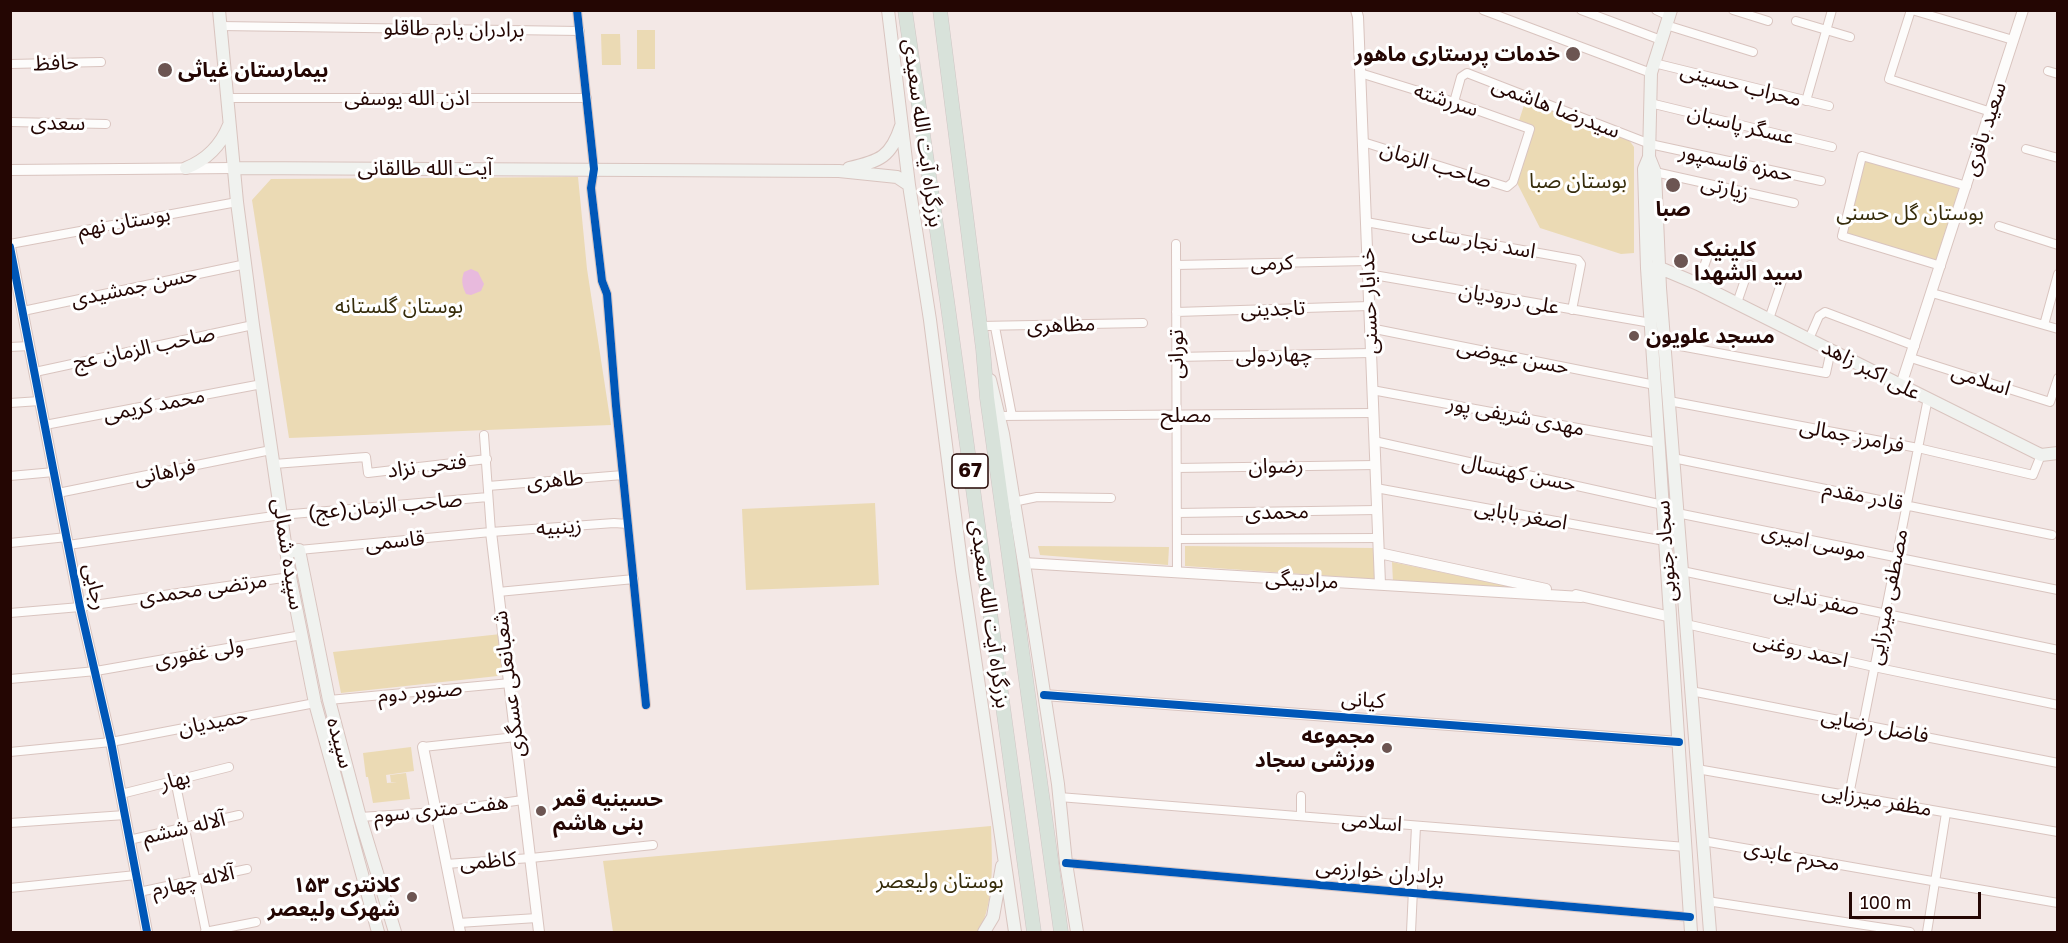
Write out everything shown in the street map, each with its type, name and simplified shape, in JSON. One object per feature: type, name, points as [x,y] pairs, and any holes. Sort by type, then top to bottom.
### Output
[{"type":"highway","name":"بزرگراه آیت الله سعیدی","points":[[905,10],[949,311],[1034,933]]},
{"type":"highway","name":"بزرگراه آیت الله سعیدی","points":[[940,10],[983,349],[987,398],[1061,933]]},
{"type":"main road","name":"سپیده شمالی","points":[[219,10],[237,202],[253,325],[281,515],[293,551],[290,577],[315,703],[378,933]]},
{"type":"main road","name":"بزرگراه آیت الله سعیدی","points":[[888,10],[909,184],[1015,933]]},
{"type":"main road","name":"سجاد جنوبی","points":[[1669,17],[1653,68],[1650,103],[1654,268],[1651,323],[1691,933]]},
{"type":"main road","points":[[186,168],[212,152],[223,137],[230,121]]},
{"type":"main road","name":"آیت الله طالقانی","points":[[840,171],[865,165],[885,156],[896,141],[902,122]]},
{"type":"main road","name":"آیت الله طالقانی","points":[[234,168],[840,171],[897,177],[909,184]]},
{"type":"main road","name":"سجاد جنوبی","points":[[1654,268],[1661,294],[1710,933]]},
{"type":"main road","name":"علی اکبر زاهد","points":[[1654,268],[1698,284],[2041,455]]},
{"type":"main road","points":[[1661,294],[1668,287],[1686,279]]},
{"type":"main road","points":[[983,349],[1005,416],[1013,502],[1044,694],[1077,933]]},
{"type":"main road","points":[[2041,455],[2058,453]]},
{"type":"main road","points":[[1660,458],[1673,458]]},
{"type":"main road","name":"سپیده","points":[[293,551],[360,817],[395,933]]},
{"type":"main road","points":[[1667,572],[1682,572]]},
{"type":"main road","points":[[1671,617],[1686,624]]},
{"type":"main road","points":[[330,759],[344,756]]},
{"type":"main road","points":[[356,853],[370,850]]},
{"type":"main road","points":[[984,933],[993,917],[1004,856]]},
{"type":"main road","points":[[1074,908],[1085,933]]},
{"type":"street","points":[[577,10],[594,169],[591,188],[602,281],[607,294],[646,705]]},
{"type":"street","name":"محراب حسینی","points":[[1483,10],[1653,68],[1829,106]]},
{"type":"street","points":[[1581,10],[1661,40]]},
{"type":"street","points":[[1656,10],[1753,52]]},
{"type":"street","points":[[1733,10],[1768,21]]},
{"type":"street","points":[[1806,101],[1832,10]]},
{"type":"street","points":[[1990,112],[1889,79],[1911,10],[2013,40]]},
{"type":"street","name":"سعید باقری","points":[[1902,385],[2023,10]]},
{"type":"street","name":"خدایار حسنی","points":[[1358,13],[1380,584]]},
{"type":"street","points":[[1796,21],[1850,37]]},
{"type":"street","name":"برادران یارم طاقلو","points":[[220,26],[580,31]]},
{"type":"street","name":"حافظ","points":[[10,64],[101,62]]},
{"type":"street","points":[[2048,71],[2058,74]]},
{"type":"street","name":"سررشته","points":[[1360,73],[1454,102],[1530,129],[1510,186]]},
{"type":"street","name":"سیدرضا هاشمی","points":[[1454,102],[1463,74],[1467,73],[1650,144]]},
{"type":"street","name":"اذن الله یوسفی","points":[[228,98],[587,98]]},
{"type":"street","name":"عسگر پاسبان","points":[[1650,103],[1832,147]]},
{"type":"street","name":"سعدی","points":[[10,122],[106,124]]},
{"type":"street","name":"صاحب الزمان","points":[[1363,142],[1507,187],[1510,186]]},
{"type":"street","name":"حمزه قاسمپور","points":[[1650,144],[1821,181]]},
{"type":"street","points":[[2026,149],[2058,158]]},
{"type":"street","points":[[1941,266],[1842,236],[1862,156],[1967,186]]},
{"type":"street","name":"زیارتی","points":[[1650,166],[1794,203]]},
{"type":"street","name":"آیت الله طالقانی","points":[[10,170],[234,168]]},
{"type":"street","name":"بوستان نهم","points":[[10,245],[237,202]]},
{"type":"street","name":"اسد نجار ساعی","points":[[1366,222],[1581,262],[1572,310]]},
{"type":"street","points":[[1999,226],[2058,244]]},
{"type":"street","name":"تورانی","points":[[1176,244],[1177,572]]},
{"type":"street","name":"رجایی","points":[[10,245],[14,280],[23,311],[80,607],[111,742],[147,933]]},
{"type":"street","points":[[1698,284],[1708,255]]},
{"type":"street","name":"کرمی","points":[[1176,265],[1367,261]]},
{"type":"street","name":"حسن جمشیدی","points":[[23,311],[246,264]]},
{"type":"street","points":[[1737,303],[1750,265]]},
{"type":"street","name":"علی درودیان","points":[[1368,274],[1651,323]]},
{"type":"street","points":[[2044,325],[2058,274]]},
{"type":"street","points":[[1769,319],[1783,278]]},
{"type":"street","points":[[1932,292],[2058,329]]},
{"type":"street","name":"تاجدینی","points":[[1176,312],[1369,306]]},
{"type":"street","points":[[1809,339],[1819,316],[1825,312],[1915,346]]},
{"type":"street","name":"مظاهری","points":[[979,326],[1143,323]]},
{"type":"street","name":"صاحب الزمان عج","points":[[35,372],[253,325]]},
{"type":"street","points":[[995,327],[1005,416]]},
{"type":"street","name":"حسن عیوضی","points":[[1370,328],[1655,385]]},
{"type":"street","points":[[1664,343],[1826,373],[1831,350]]},
{"type":"street","points":[[10,347],[30,346]]},
{"type":"street","name":"چهاردولی","points":[[1176,357],[1371,353]]},
{"type":"street","name":"اسلامی","points":[[1911,358],[2050,402],[2058,378]]},
{"type":"street","name":"محمد کریمی","points":[[45,425],[262,384]]},
{"type":"street","name":"مهدی شریفی پور","points":[[1372,390],[1659,443]]},
{"type":"street","name":"مصطفی میرزایی","points":[[1849,795],[1928,398]]},
{"type":"street","points":[[10,403],[40,400]]},
{"type":"street","name":"فرامرز جمالی","points":[[1669,401],[1918,448],[2033,475],[2041,455]]},
{"type":"street","name":"مصلح","points":[[1005,416],[1373,413]]},
{"type":"street","name":"شعبانعلی عسگری","points":[[484,435],[491,532],[539,933]]},
{"type":"street","name":"حسن کهنسال","points":[[1374,441],[1663,505]]},
{"type":"street","name":"فراهانی","points":[[58,493],[271,450]]},
{"type":"street","name":"فتحی نزاد","points":[[274,464],[366,457],[368,473],[487,459]]},
{"type":"street","name":"قادر مقدم","points":[[1673,458],[2052,535]]},
{"type":"street","name":"رضوان","points":[[1177,468],[1375,465]]},
{"type":"street","points":[[10,476],[54,472]]},
{"type":"street","name":"طاهری","points":[[488,486],[623,475]]},
{"type":"street","name":"اصغر بابایی","points":[[1376,488],[1665,541]]},
{"type":"street","name":"صاحب الزمان(عج)","points":[[10,543],[68,541],[281,515],[488,496]]},
{"type":"street","points":[[1013,502],[1037,497],[1111,498]]},
{"type":"street","name":"محمدی","points":[[1177,513],[1377,510]]},
{"type":"street","name":"موسی امیری","points":[[1677,513],[2058,590]]},
{"type":"street","name":"زینبیه","points":[[491,532],[614,523],[628,524]]},
{"type":"street","name":"قاسمی","points":[[293,551],[491,532]]},
{"type":"street","name":"مرادبیگی","points":[[1177,539],[1378,538]]},
{"type":"street","name":"مرادبیگی","points":[[1379,553],[1671,617]]},
{"type":"street","name":"مرادبیگی","points":[[1024,563],[1581,597]]},
{"type":"street","name":"صفر ندایی","points":[[1682,572],[2058,650]]},
{"type":"street","name":"مرتضی محمدی","points":[[10,614],[80,607],[290,577]]},
{"type":"street","points":[[498,592],[633,579]]},
{"type":"street","name":"احمد روغنی","points":[[1686,624],[1874,667],[2058,705]]},
{"type":"street","name":"ولی غفوری","points":[[10,679],[96,671],[302,635]]},
{"type":"street","name":"صنوبر دوم","points":[[329,700],[510,683]]},
{"type":"street","name":"فاضل رضایی","points":[[1691,691],[2058,763]]},
{"type":"street","name":"کیانی","points":[[1044,694],[1679,742]]},
{"type":"street","name":"حمیدیان","points":[[10,752],[111,742],[315,703]]},
{"type":"street","points":[[516,736],[423,747],[459,928],[537,918]]},
{"type":"street","name":"بهار","points":[[121,794],[229,767]]},
{"type":"street","name":"مظفر میرزایی","points":[[1697,769],[2058,832]]},
{"type":"street","points":[[175,780],[205,933],[256,922]]},
{"type":"street","points":[[1301,796],[1301,816]]},
{"type":"street","name":"اسلامی","points":[[1059,797],[1686,847]]},
{"type":"street","name":"هفت متری سوم","points":[[360,817],[436,812],[523,800]]},
{"type":"street","points":[[1927,933],[1946,813]]},
{"type":"street","points":[[10,823],[125,815]]},
{"type":"street","name":"آلاله ششم","points":[[129,840],[238,815]]},
{"type":"street","points":[[1410,933],[1416,826]]},
{"type":"street","name":"محرم عابدی","points":[[1703,841],[2058,903]]},
{"type":"street","name":"کاظمی","points":[[446,864],[531,858],[652,845]]},
{"type":"street","name":"برادران خوارزمی","points":[[1066,863],[1690,917]]},
{"type":"street","name":"آلاله چهارم","points":[[139,892],[247,869]]},
{"type":"street","points":[[10,888],[136,875]]},
{"type":"street","points":[[1707,901],[1910,933]]},
{"type":"green space","points":[[637,30],[655,30],[655,69],[637,69]]},
{"type":"green space","points":[[601,34],[620,34],[621,65],[602,65]]},
{"type":"green space","name":"بوستان صبا","points":[[1526,99],[1629,140],[1634,147],[1634,253],[1621,254],[1540,228],[1517,183],[1531,133],[1517,127]]},
{"type":"green space","name":"بوستان گل حسنی","points":[[1865,159],[1964,187],[1940,262],[1845,234]]},
{"type":"green space","name":"بوستان گلستانه","points":[[578,177],[587,269],[611,425],[289,438],[252,200],[271,179]]},
{"type":"green space","points":[[875,503],[879,585],[746,590],[742,509]]},
{"type":"green space","points":[[1038,546],[1169,547],[1168,565],[1040,555]]},
{"type":"green space","points":[[1185,546],[1374,548],[1374,579],[1185,566]]},
{"type":"green space","points":[[1392,562],[1532,591],[1393,582]]},
{"type":"green space","points":[[501,634],[507,675],[341,693],[333,652]]},
{"type":"green space","points":[[411,747],[414,771],[386,775],[387,783],[397,782],[391,782],[390,775],[406,773],[410,799],[373,803],[363,753]]},
{"type":"green space","name":"بوستان ولیعصر","points":[[991,826],[990,893],[979,932],[613,932],[603,861]]},
{"type":"shaded area","points":[[471,269],[478,272],[484,284],[481,291],[471,295],[466,294],[462,280],[464,272]]},
{"type":"cycle path","points":[[577,10],[594,169],[591,188],[602,281],[607,294],[646,705]]},
{"type":"cycle path","points":[[10,247],[80,607],[111,742],[147,932]]},
{"type":"cycle path","points":[[1044,695],[1679,742]]},
{"type":"cycle path","points":[[1066,863],[1690,917]]},
{"type":"place","name":"خدمات پرستاری ماهور","points":[[1573,54]]},
{"type":"place","name":"بیمارستان غیاثی","points":[[165,70]]},
{"type":"place","name":"صبا","points":[[1673,185]]},
{"type":"place","name":"کلینیک سید الشهدا","points":[[1681,261]]},
{"type":"place","name":"مسجد علویون","points":[[1634,336]]},
{"type":"place","name":"مجموعه ورزشی سجاد","points":[[1387,748]]},
{"type":"place","name":"حسینیه قمر بنی هاشم","points":[[541,811]]},
{"type":"place","name":"کلانتری ۱۵۳ شهرک ولیعصر","points":[[412,897]]}]
